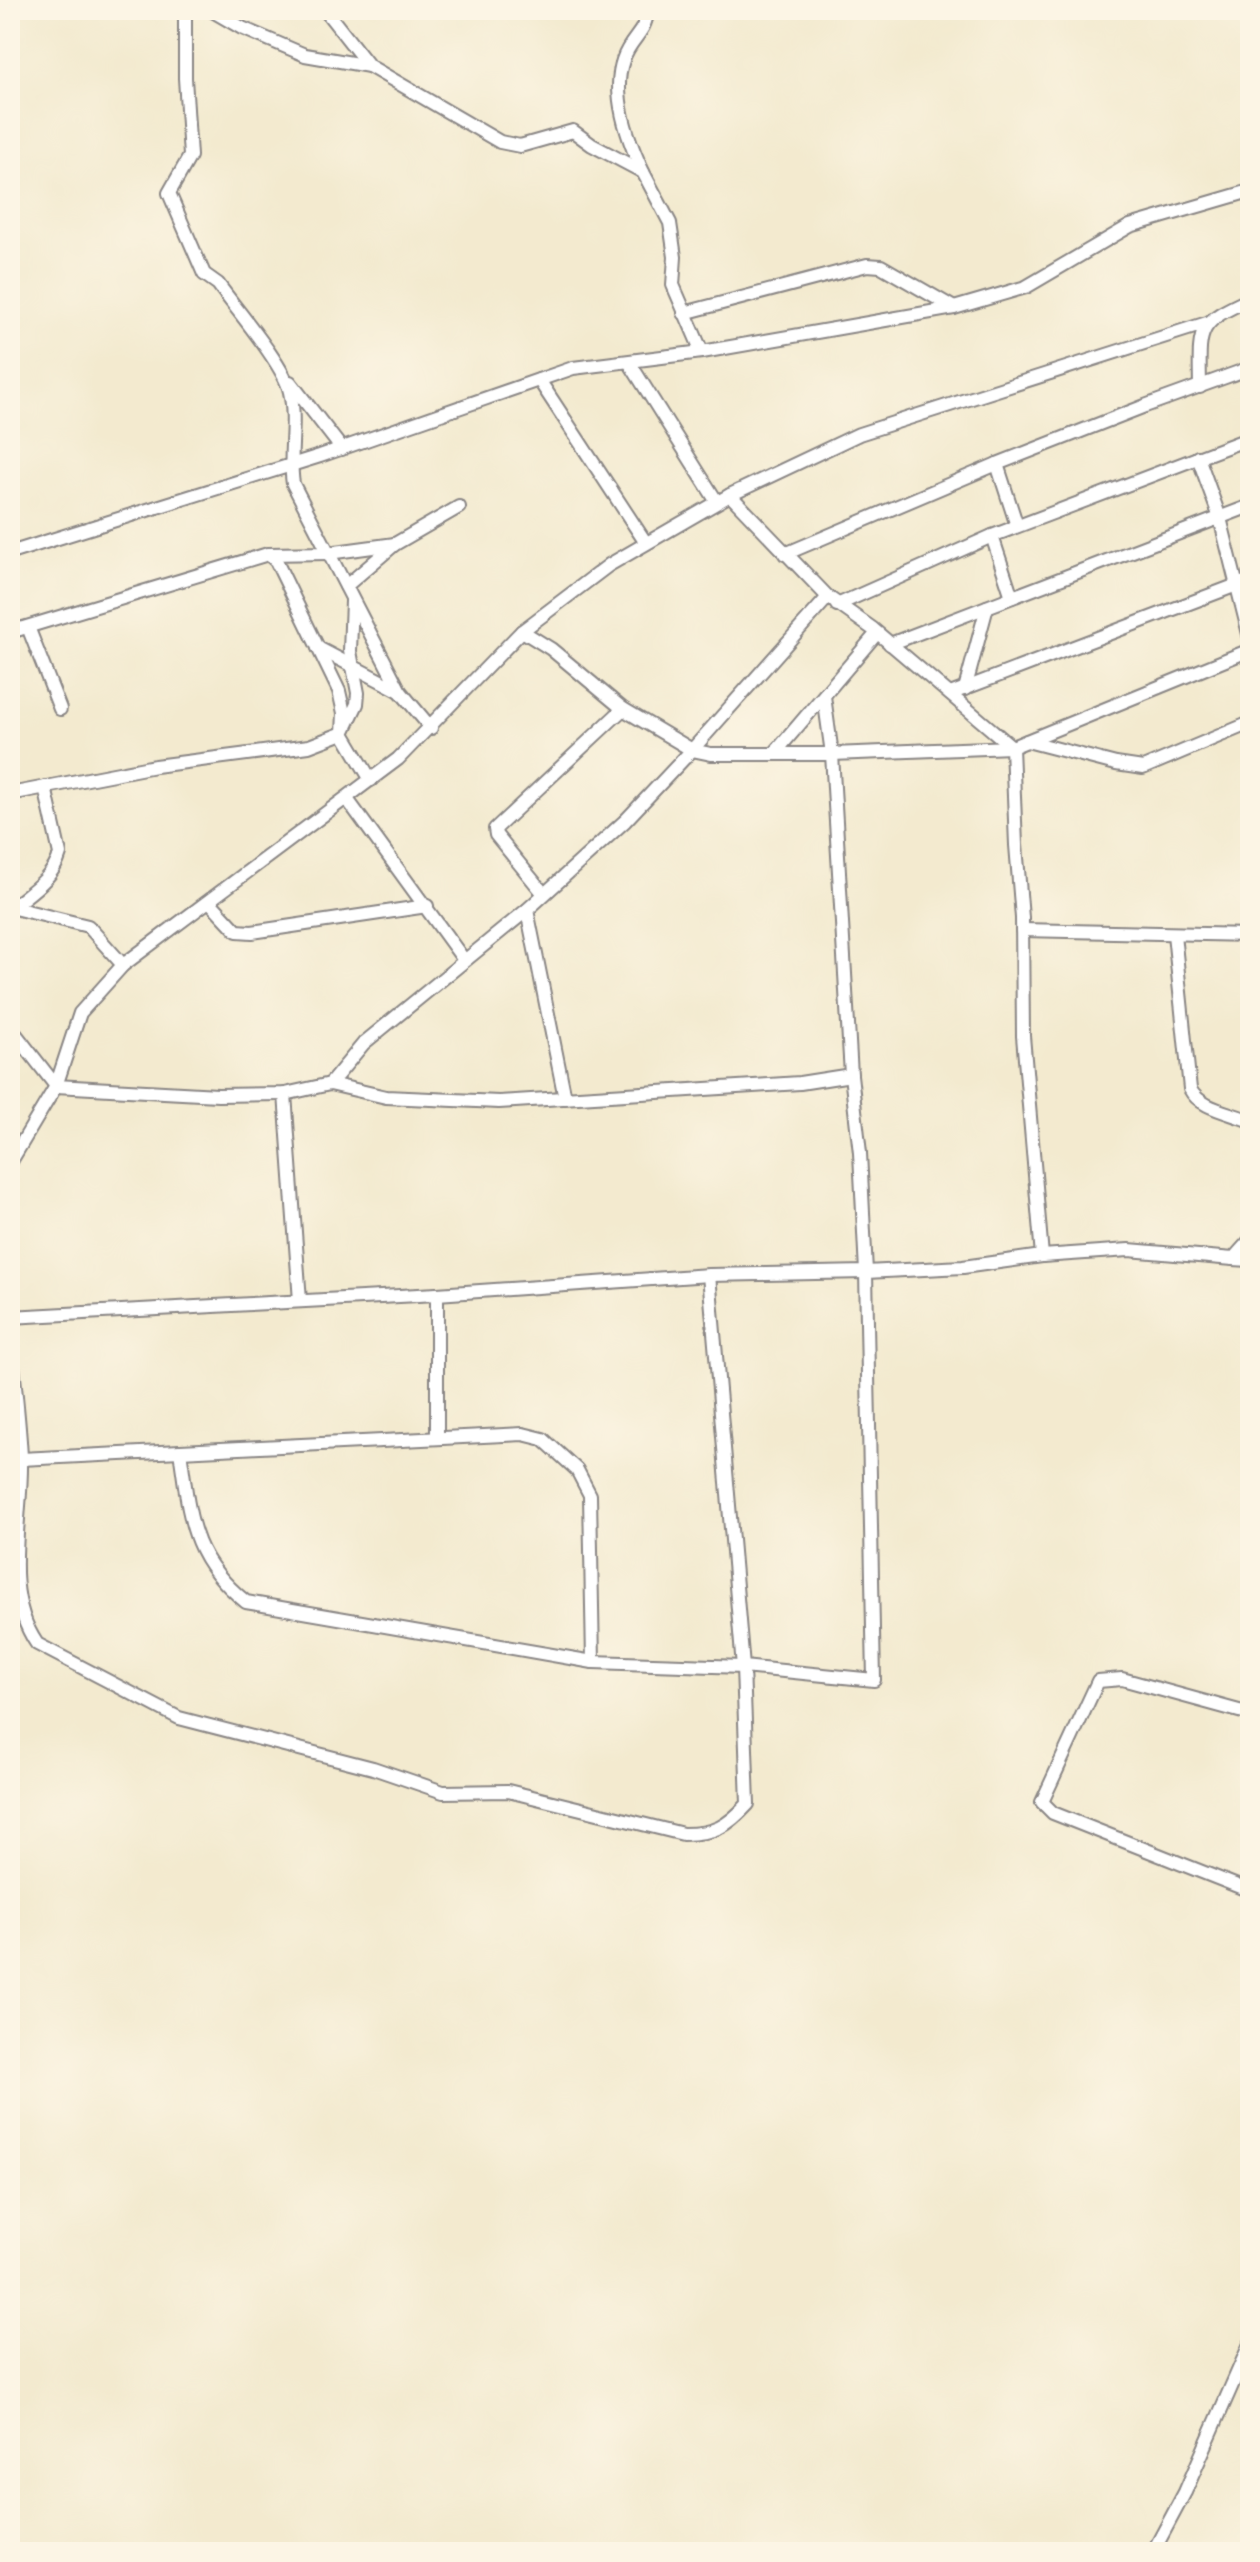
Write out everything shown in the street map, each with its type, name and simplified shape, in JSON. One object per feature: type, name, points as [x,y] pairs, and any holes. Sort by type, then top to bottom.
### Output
[{"type":"street","points":[[185,10],[190,156],[169,193],[204,274],[218,284],[342,449]]},
{"type":"street","points":[[211,10],[242,28],[305,55],[369,66],[500,142],[520,146],[573,131],[592,145],[643,172]]},
{"type":"street","points":[[325,10],[369,66]]},
{"type":"street","points":[[648,10],[644,29],[628,49],[619,73],[622,107],[630,144],[670,223],[675,257],[673,285],[702,352]]},
{"type":"street","points":[[10,553],[342,449],[573,368],[702,352],[954,308],[1026,287],[1130,226],[1250,191]]},
{"type":"street","points":[[684,313],[867,265],[881,266],[954,308]]},
{"type":"street","points":[[10,1163],[56,1086],[80,1013],[123,965],[398,759],[522,631],[609,565],[730,495],[859,434],[1207,323],[1218,313],[1250,299]]},
{"type":"street","points":[[1200,387],[1201,341],[1207,323]]},
{"type":"street","points":[[629,362],[717,502]]},
{"type":"street","points":[[785,554],[997,464],[1250,368]]},
{"type":"street","points":[[282,373],[290,391],[294,424],[290,466],[293,484],[400,691],[431,728]]},
{"type":"street","points":[[539,380],[646,543]]},
{"type":"street","points":[[330,1084],[364,1043],[527,910],[625,821],[833,601],[1017,526],[1250,438]]},
{"type":"street","points":[[1198,457],[1220,518],[1250,638]]},
{"type":"street","points":[[997,464],[1017,526]]},
{"type":"street","points":[[730,495],[833,601],[877,633],[1012,747],[1022,930],[1023,1036],[1042,1256]]},
{"type":"street","points":[[890,644],[1250,506]]},
{"type":"street","points":[[10,794],[155,766],[309,746],[343,733],[357,704],[350,651],[349,592],[395,544],[459,507]]},
{"type":"street","points":[[992,536],[1012,597]]},
{"type":"street","points":[[10,632],[268,554],[328,553],[395,544]]},
{"type":"street","points":[[268,554],[276,561],[339,691],[344,713],[343,733],[371,780]]},
{"type":"street","points":[[950,694],[1250,580]]},
{"type":"street","points":[[965,689],[987,607]]},
{"type":"street","points":[[28,627],[60,709]]},
{"type":"street","points":[[522,631],[551,649],[623,709],[692,750],[711,754],[832,754],[1012,747],[1250,650]]},
{"type":"street","points":[[774,754],[877,633]]},
{"type":"street","points":[[318,648],[400,691]]},
{"type":"street","points":[[180,1451],[191,1522],[206,1561],[225,1585],[246,1602],[593,1662],[743,1667],[874,1680],[866,1272],[860,1153],[851,1075],[832,754],[824,696]]},
{"type":"street","points":[[544,894],[496,835],[495,829],[623,709]]},
{"type":"street","points":[[1027,741],[1143,768],[1250,723]]},
{"type":"street","points":[[10,907],[47,879],[57,865],[60,854],[45,787]]},
{"type":"street","points":[[347,799],[464,960]]},
{"type":"street","points":[[210,902],[237,931],[252,932],[427,906]]},
{"type":"street","points":[[10,907],[88,926],[123,965]]},
{"type":"street","points":[[527,910],[565,1098]]},
{"type":"street","points":[[1022,930],[1250,935]]},
{"type":"street","points":[[1174,934],[1190,1089],[1194,1097],[1207,1105],[1250,1121]]},
{"type":"street","points":[[10,1027],[56,1086],[218,1095],[285,1094],[330,1084],[386,1097],[499,1102],[800,1083],[851,1075]]},
{"type":"street","points":[[285,1094],[300,1301]]},
{"type":"street","points":[[1233,1259],[1250,1240]]},
{"type":"street","points":[[10,1317],[437,1294],[709,1275],[963,1267],[1042,1256],[1129,1250],[1250,1260]]},
{"type":"street","points":[[10,1339],[21,1459],[13,1567],[25,1629],[37,1644],[179,1718],[373,1768],[443,1792],[508,1791],[683,1834],[706,1834],[732,1822],[748,1804],[743,1667],[709,1275]]},
{"type":"street","points":[[437,1294],[437,1438]]},
{"type":"street","points":[[21,1459],[523,1434],[543,1439],[577,1470],[590,1495],[593,1662]]},
{"type":"street","points":[[1250,1714],[1122,1679],[1098,1681],[1042,1802],[1053,1813],[1250,1891]]},
{"type":"street","points":[[1153,2552],[1185,2492],[1250,2344]]}]
